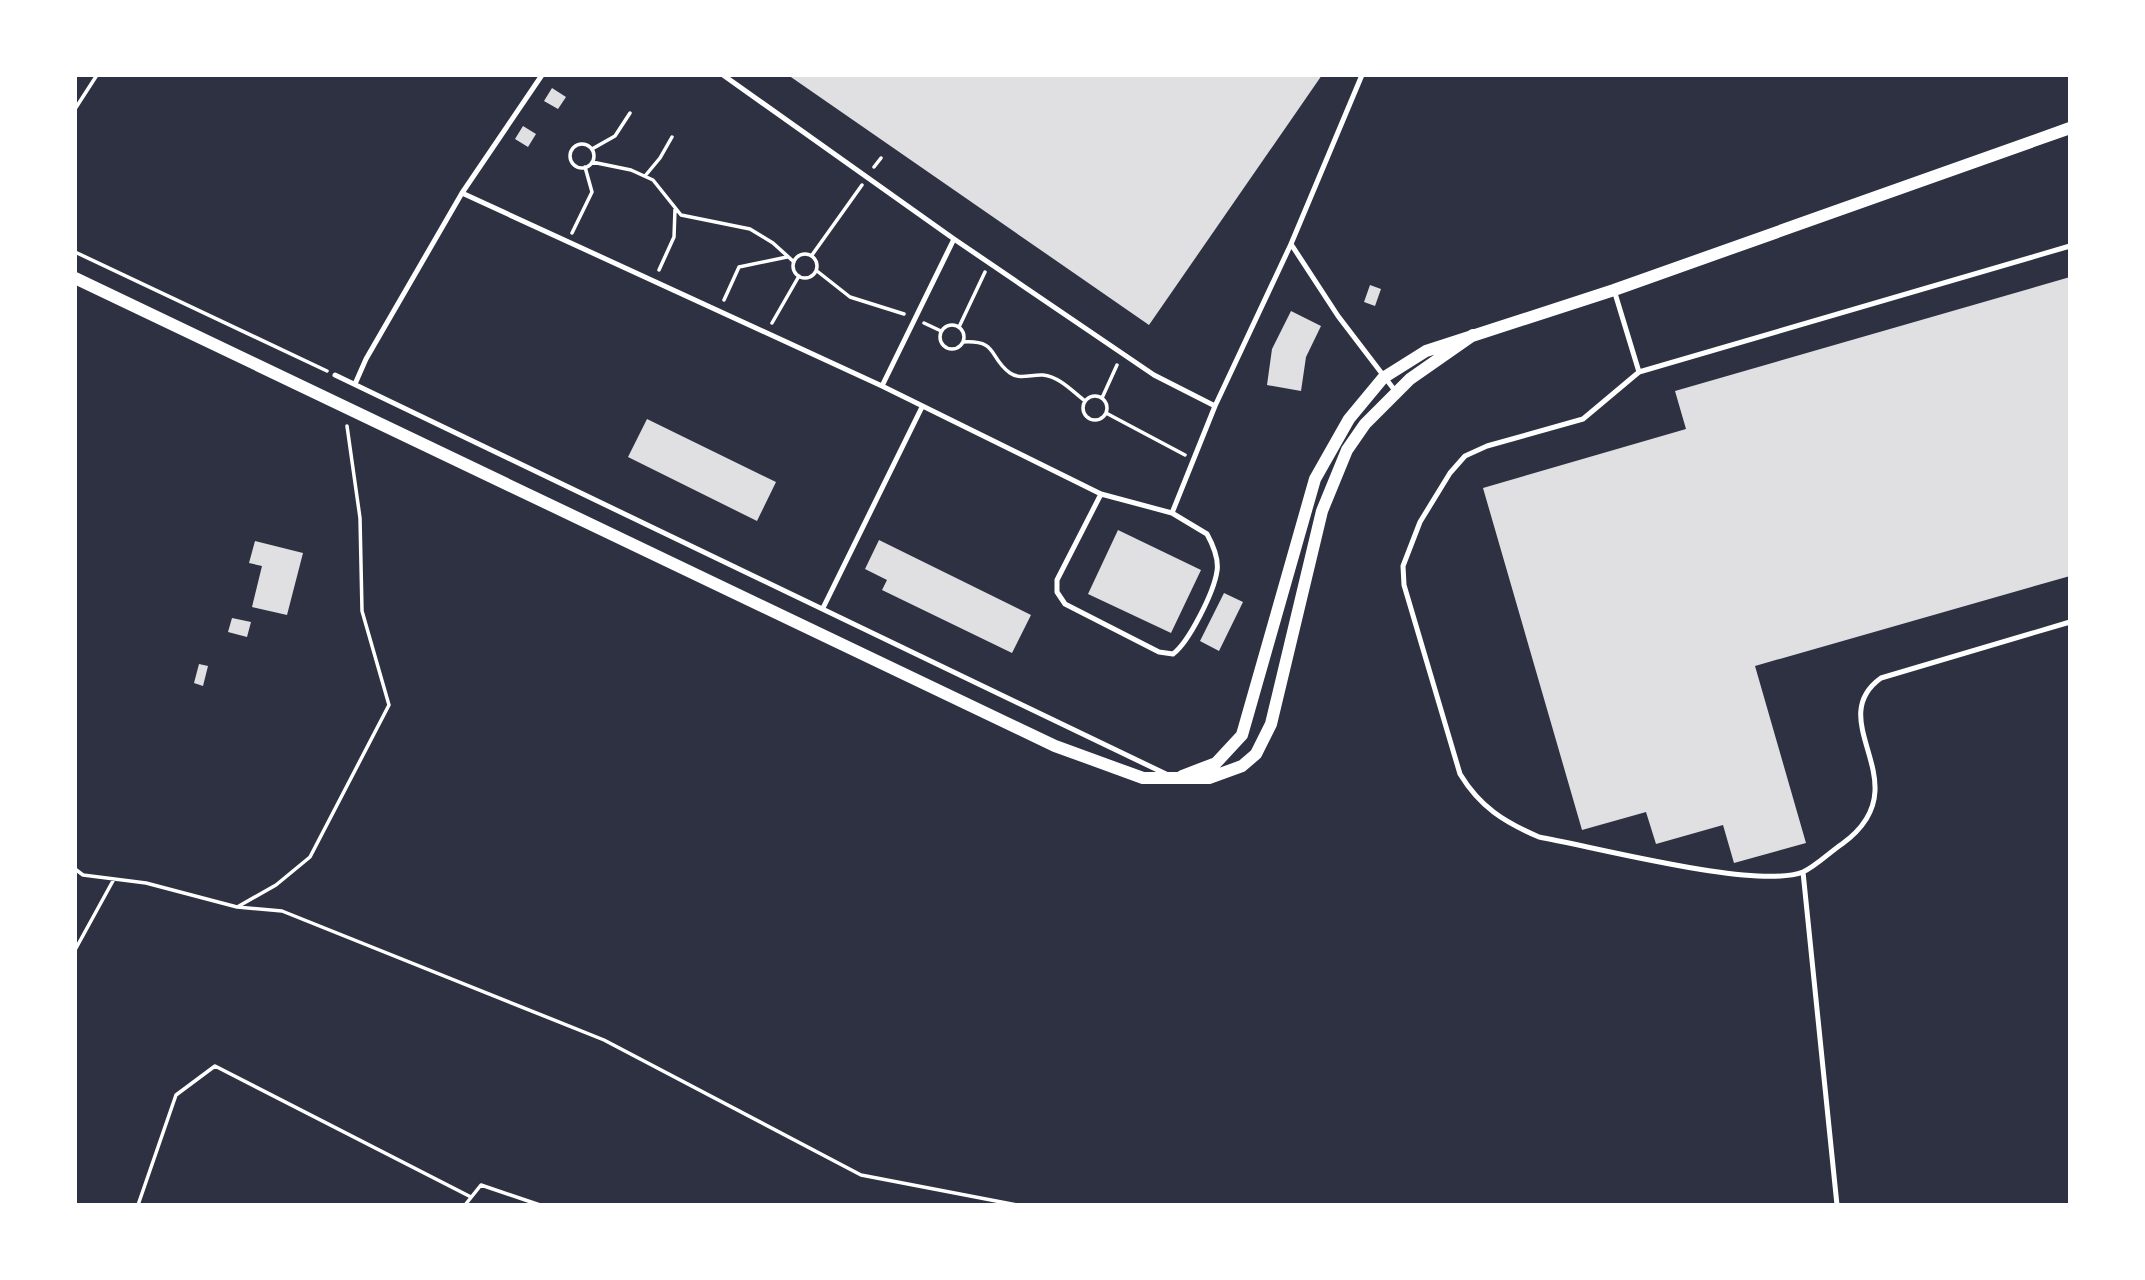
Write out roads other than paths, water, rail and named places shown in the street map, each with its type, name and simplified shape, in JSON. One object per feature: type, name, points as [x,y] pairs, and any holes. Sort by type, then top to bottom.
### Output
[{"type":"street","points":[[1175,779],[1216,763],[1242,735],[1315,479],[1349,419],[1382,378],[1426,351],[1614,290],[2070,128]]},
{"type":"street","points":[[75,278],[1055,746],[1143,779],[1209,778],[1242,766],[1256,754],[1271,724],[1322,512],[1347,450],[1365,425],[1410,379],[1473,335]]},
{"type":"street","points":[[1227,773],[1248,736],[1252,705]]},
{"type":"lane","points":[[355,384],[462,193],[542,75]]},
{"type":"lane","points":[[723,75],[954,239],[1154,375],[1214,406]]},
{"type":"lane","points":[[1172,513],[1214,406],[1291,244],[1362,75]]},
{"type":"lane","points":[[462,193],[882,386],[1101,494],[1172,513],[1207,534],[1214,549],[1217,569],[1213,586],[1183,646],[1173,654],[1159,652],[1065,604],[1057,592],[1057,580],[1101,494]]},
{"type":"lane","points":[[882,386],[954,239]]},
{"type":"lane","points":[[1291,244],[1382,378],[1396,392]]},
{"type":"lane","points":[[2070,246],[1639,372],[1583,419],[1487,446],[1465,456],[1450,473],[1408,547],[1403,566],[1404,585],[1460,774],[1478,801],[1492,813],[1539,837],[1751,877],[1803,872],[1852,836],[1870,816],[1875,791],[1860,712],[1866,690],[1881,678],[2070,622]]},
{"type":"lane","points":[[1614,290],[1639,372]]},
{"type":"lane","points":[[335,375],[1175,779]]},
{"type":"lane","points":[[822,608],[922,407]]},
{"type":"lane","points":[[1803,872],[1837,1205]]}]
